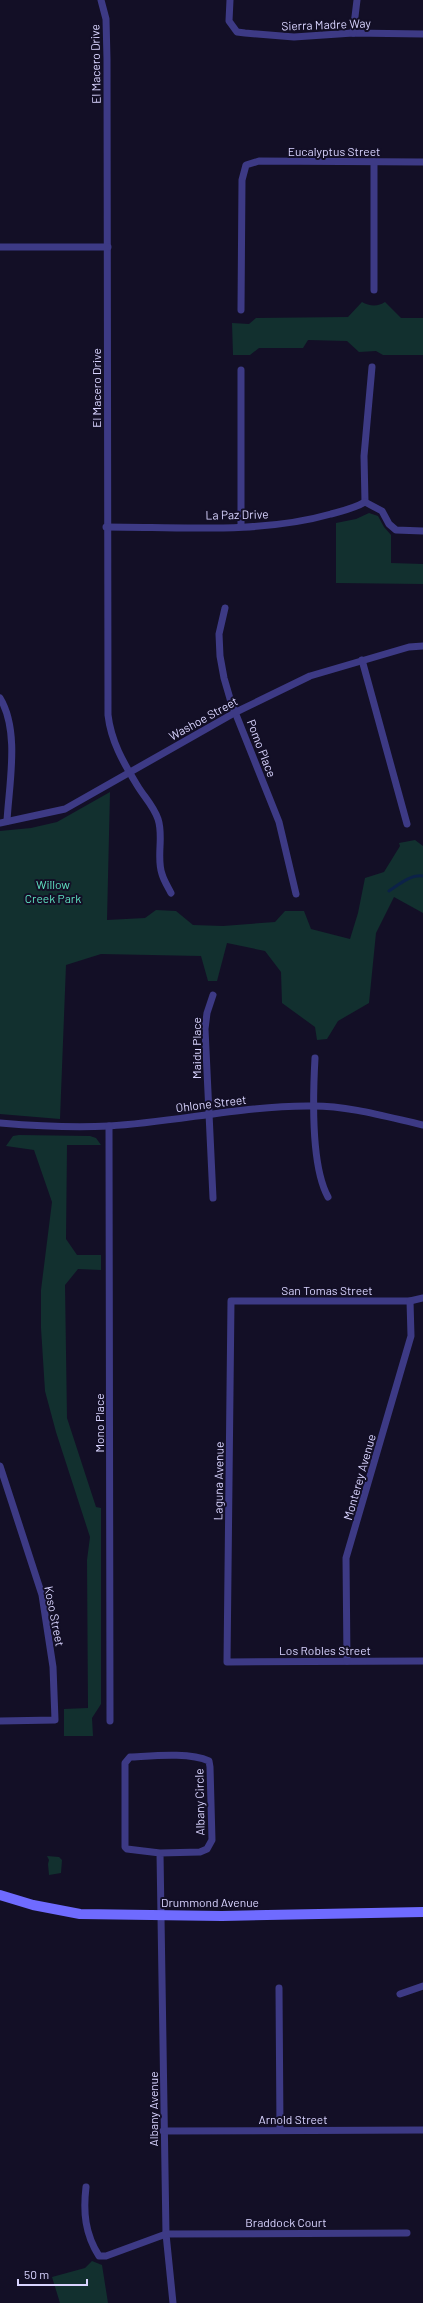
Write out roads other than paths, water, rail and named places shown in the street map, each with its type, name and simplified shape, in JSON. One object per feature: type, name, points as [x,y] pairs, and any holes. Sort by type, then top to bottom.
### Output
[{"type":"street","name":"El Macero Drive","points":[[102,0],[106,19],[108,247],[106,527],[108,715],[110,731],[115,747],[152,806],[158,820],[161,834],[161,873],[171,894]]},
{"type":"street","name":"Sierra Madre Way","points":[[230,0],[228,14],[233,27],[237,32],[268,37],[294,37],[353,33],[423,34]]},
{"type":"street","points":[[353,33],[357,0]]},
{"type":"street","name":"Eucalyptus Street","points":[[241,310],[242,180],[246,165],[259,161],[423,162]]},
{"type":"street","points":[[374,162],[374,290]]},
{"type":"street","points":[[0,246],[108,247]]},
{"type":"street","points":[[372,367],[364,456],[365,502],[382,511],[389,524],[396,530],[423,531]]},
{"type":"street","points":[[241,370],[241,526]]},
{"type":"street","name":"La Paz Drive","points":[[106,527],[241,526],[295,522],[343,511],[365,502]]},
{"type":"street","name":"Pomo Place","points":[[225,608],[219,634],[220,656],[231,702],[280,822],[296,894]]},
{"type":"street","name":"Washoe Street","points":[[4,822],[65,809],[236,712],[310,676],[409,647],[423,646]]},
{"type":"street","points":[[362,660],[407,824]]},
{"type":"street","points":[[0,698],[10,720],[12,736],[4,822]]},
{"type":"street","name":"Maidu Place","points":[[213,995],[207,1013],[205,1030],[213,1198]]},
{"type":"street","points":[[315,1058],[317,1169],[321,1185],[328,1197]]},
{"type":"street","name":"Ohlone Street","points":[[0,1124],[52,1127],[110,1126],[210,1115],[315,1106],[346,1109],[423,1125]]},
{"type":"street","name":"Mono Place","points":[[110,1126],[110,1721]]},
{"type":"street","name":"San Tomas Street","points":[[231,1301],[410,1301],[423,1298]]},
{"type":"street","name":"Laguna Avenue","points":[[227,1662],[231,1301]]},
{"type":"street","name":"Monterey Avenue","points":[[346,1661],[346,1558],[411,1336],[410,1301]]},
{"type":"street","name":"Koso Street","points":[[0,1466],[42,1595],[53,1667],[55,1720],[0,1721]]},
{"type":"street","name":"Los Robles Street","points":[[227,1662],[423,1661]]},
{"type":"street","name":"Albany Circle","points":[[164,1756],[202,1758],[209,1761],[212,1840],[208,1849],[200,1852],[160,1853],[127,1850],[124,1847],[123,1776],[125,1763],[130,1757],[164,1756]]},
{"type":"street","points":[[160,1853],[162,1915]]},
{"type":"street","name":"Drummond Avenue","points":[[0,1895],[33,1905],[80,1914],[162,1915],[423,1912]]},
{"type":"street","name":"Albany Avenue","points":[[162,1915],[163,2131],[166,2234],[173,2303]]},
{"type":"street","points":[[400,1994],[423,1986]]},
{"type":"street","points":[[279,1988],[280,2130]]},
{"type":"street","name":"Arnold Street","points":[[163,2131],[423,2130]]},
{"type":"street","name":"Braddock Court","points":[[86,2187],[83,2212],[93,2247],[99,2256],[106,2256],[166,2234],[407,2233]]},
{"type":"waterway","points":[[389,891],[409,878],[423,876]]},
{"type":"park label","name":"Willow Creek Park","points":[[53,891]]}]
